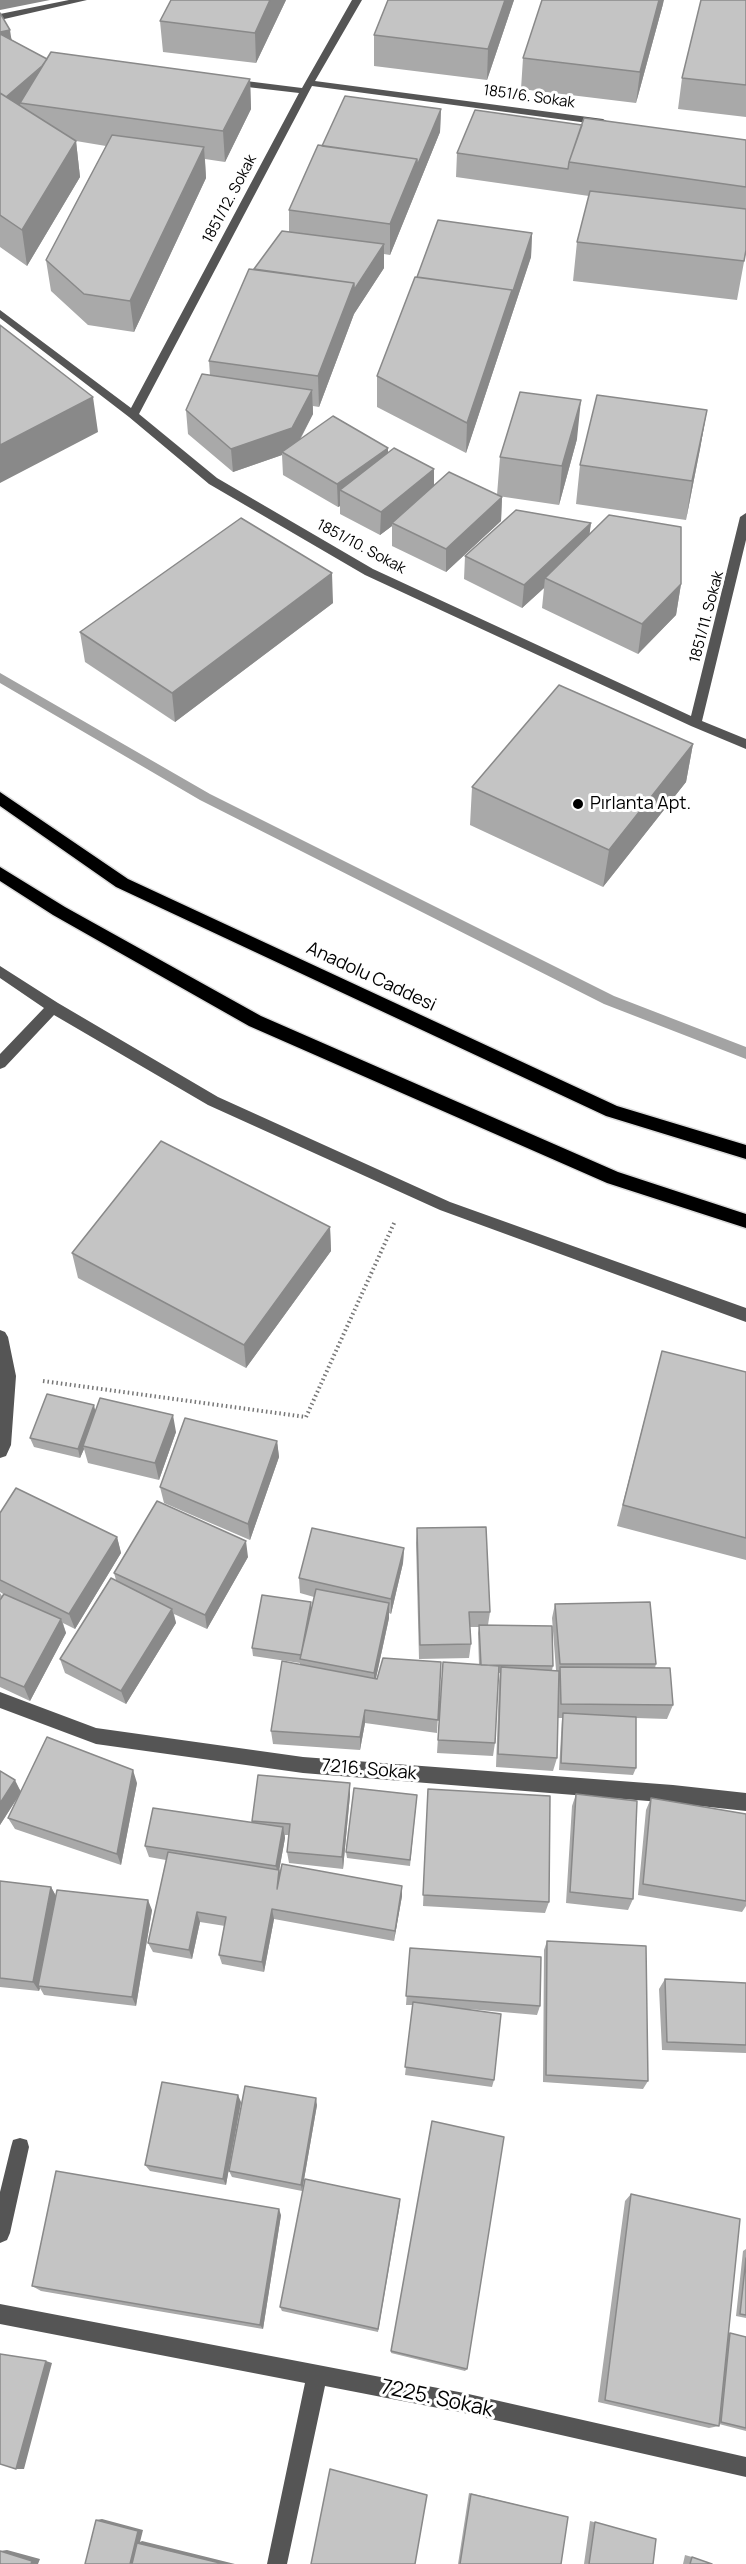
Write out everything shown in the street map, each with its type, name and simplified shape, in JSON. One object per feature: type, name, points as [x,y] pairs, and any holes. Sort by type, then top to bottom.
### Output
[{"type":"highway","name":"Anadolu Caddesi","points":[[0,798],[122,883],[612,1111],[746,1152]]},
{"type":"highway","points":[[0,873],[59,911],[255,1021],[613,1178],[746,1221]]},
{"type":"street","points":[[0,17],[82,0]]},
{"type":"street","name":"1851/12. Sokak","points":[[133,415],[307,87],[357,0]]},
{"type":"street","name":"1851/6. Sokak","points":[[225,82],[307,87],[616,124]]},
{"type":"street","name":"1851/10. Sokak","points":[[0,313],[133,415],[213,481],[369,572],[695,723],[746,744]]},
{"type":"street","name":"1851/11. Sokak","points":[[695,723],[741,562],[746,518]]},
{"type":"street","points":[[0,971],[53,1007],[213,1101],[445,1206],[746,1315]]},
{"type":"street","points":[[0,1064],[53,1007]]},
{"type":"street","points":[[0,1337],[8,1376],[3,1445],[0,1451]]},
{"type":"street","name":"7216. Sokak","points":[[0,1700],[96,1736],[303,1765],[673,1794],[746,1802]]},
{"type":"street","points":[[0,2233],[20,2147]]},
{"type":"street","name":"7225. Sokak","points":[[0,2314],[464,2403],[746,2467]]},
{"type":"street","points":[[277,2564],[317,2375]]},
{"type":"path","points":[[8,1376],[306,1418],[409,1190]]},
{"type":"building","points":[[171,0],[270,0],[255,33],[160,21]]},
{"type":"building","points":[[388,0],[505,0],[488,49],[374,35]]},
{"type":"building","points":[[542,0],[659,0],[640,72],[523,58]]},
{"type":"building","points":[[701,0],[746,0],[746,85],[682,78]]},
{"type":"building","points":[[0,13],[10,30],[0,32]]},
{"type":"building","points":[[0,34],[47,59],[6,97],[0,93]]},
{"type":"building","points":[[51,52],[250,79],[223,131],[20,103]]},
{"type":"building","points":[[0,93],[76,141],[22,230],[0,215]]},
{"type":"building","points":[[345,96],[441,109],[417,166],[417,159],[322,146]]},
{"type":"building","points":[[475,110],[582,125],[568,169],[457,153]]},
{"type":"building","points":[[584,118],[746,140],[746,187],[569,162]]},
{"type":"building","points":[[112,135],[204,147],[130,301],[84,294],[46,260]]},
{"type":"building","points":[[318,145],[417,159],[390,224],[289,210]]},
{"type":"building","points":[[590,191],[746,209],[744,261],[577,242]]},
{"type":"building","points":[[438,220],[532,233],[511,297],[512,290],[417,277]]},
{"type":"building","points":[[282,231],[384,244],[354,290],[354,283],[254,269]]},
{"type":"building","points":[[249,269],[354,283],[318,376],[209,361]]},
{"type":"building","points":[[415,277],[512,290],[467,423],[377,376]]},
{"type":"building","points":[[0,325],[93,397],[0,445]]},
{"type":"building","points":[[202,374],[312,390],[292,428],[231,449],[186,410]]},
{"type":"building","points":[[520,392],[581,400],[562,466],[500,457]]},
{"type":"building","points":[[597,395],[707,410],[692,481],[580,465]]},
{"type":"building","points":[[333,416],[388,448],[337,484],[282,452]]},
{"type":"building","points":[[394,448],[434,469],[381,512],[340,490]]},
{"type":"building","points":[[449,472],[502,497],[446,549],[392,523]]},
{"type":"building","points":[[516,510],[591,523],[524,585],[465,556]]},
{"type":"building","points":[[609,515],[681,527],[681,584],[642,624],[545,578]]},
{"type":"building","points":[[241,518],[332,573],[172,693],[80,632]]},
{"type":"building","name":"Pırlanta Apt.","points":[[559,685],[693,744],[609,850],[472,787]]},
{"type":"building","points":[[161,1141],[330,1227],[244,1345],[72,1253]]},
{"type":"building","points":[[662,1351],[746,1372],[746,1538],[623,1505]]},
{"type":"building","points":[[47,1394],[94,1405],[78,1449],[30,1438]]},
{"type":"building","points":[[100,1398],[173,1415],[155,1463],[83,1446]]},
{"type":"building","points":[[185,1418],[277,1441],[248,1524],[160,1487]]},
{"type":"building","points":[[16,1488],[117,1537],[69,1614],[0,1580],[0,1513]]},
{"type":"building","points":[[157,1501],[246,1541],[205,1615],[114,1573]]},
{"type":"building","points":[[486,1527],[490,1612],[469,1612],[471,1644],[420,1645],[417,1528]]},
{"type":"building","points":[[312,1528],[404,1548],[391,1599],[299,1578]]},
{"type":"building","points":[[111,1578],[172,1609],[121,1691],[60,1659]]},
{"type":"building","points":[[316,1589],[389,1603],[374,1673],[300,1659]]},
{"type":"building","points":[[4,1594],[61,1619],[24,1687],[0,1677],[0,1600]]},
{"type":"building","points":[[262,1595],[311,1602],[301,1655],[252,1648]]},
{"type":"building","points":[[650,1602],[656,1664],[560,1664],[555,1604]]},
{"type":"building","points":[[479,1625],[552,1626],[553,1666],[481,1665]]},
{"type":"building","points":[[383,1658],[441,1662],[438,1720],[365,1710],[360,1737],[271,1731],[282,1661],[377,1679]]},
{"type":"building","points":[[443,1662],[499,1666],[495,1743],[438,1740]]},
{"type":"building","points":[[501,1667],[559,1671],[557,1758],[498,1754]]},
{"type":"building","points":[[560,1667],[670,1668],[673,1705],[561,1704]]},
{"type":"building","points":[[563,1713],[636,1717],[636,1768],[561,1763]]},
{"type":"building","points":[[47,1737],[133,1770],[117,1854],[8,1818]]},
{"type":"building","points":[[0,1771],[15,1780],[0,1803]]},
{"type":"building","points":[[258,1775],[350,1783],[342,1857],[287,1852],[290,1824],[252,1821]]},
{"type":"building","points":[[354,1788],[417,1795],[410,1860],[346,1852]]},
{"type":"building","points":[[428,1789],[550,1796],[549,1902],[423,1895]]},
{"type":"building","points":[[576,1794],[637,1801],[633,1899],[570,1892]]},
{"type":"building","points":[[651,1798],[746,1814],[746,1901],[643,1884]]},
{"type":"building","points":[[153,1808],[283,1827],[276,1866],[145,1846]]},
{"type":"building","points":[[168,1852],[279,1870],[277,1889],[282,1864],[402,1886],[395,1931],[272,1909],[262,1962],[219,1955],[226,1917],[197,1912],[189,1950],[148,1943]]},
{"type":"building","points":[[0,1881],[51,1887],[33,1982],[0,1978]]},
{"type":"building","points":[[57,1890],[148,1900],[132,1997],[38,1986]]},
{"type":"building","points":[[547,1941],[646,1946],[648,2081],[546,2075]]},
{"type":"building","points":[[410,1948],[541,1957],[540,2006],[406,1996]]},
{"type":"building","points":[[665,1979],[746,1983],[746,2045],[667,2042]]},
{"type":"building","points":[[413,2002],[501,2014],[494,2080],[405,2067]]},
{"type":"building","points":[[162,2082],[238,2095],[223,2179],[145,2165]]},
{"type":"building","points":[[245,2086],[316,2098],[301,2185],[229,2171]]},
{"type":"building","points":[[432,2121],[504,2137],[467,2369],[391,2351]]},
{"type":"building","points":[[56,2171],[279,2209],[260,2325],[32,2286]]},
{"type":"building","points":[[305,2179],[400,2199],[378,2329],[280,2307]]},
{"type":"building","points":[[631,2194],[740,2219],[719,2426],[605,2400]]},
{"type":"building","points":[[746,2258],[746,2315],[740,2314]]},
{"type":"building","points":[[730,2333],[746,2337],[746,2428],[721,2422]]},
{"type":"building","points":[[0,2354],[46,2361],[16,2469],[0,2464]]},
{"type":"building","points":[[330,2469],[427,2495],[415,2564],[311,2564]]},
{"type":"building","points":[[471,2494],[568,2517],[561,2564],[460,2564]]},
{"type":"building","points":[[96,2520],[138,2531],[130,2564],[85,2564]]},
{"type":"building","points":[[595,2522],[656,2539],[653,2564],[589,2564]]},
{"type":"building","points":[[137,2543],[224,2564],[132,2564]]},
{"type":"building","points":[[0,2551],[32,2561],[31,2564],[0,2564]]},
{"type":"building","points":[[692,2557],[712,2564],[690,2564]]},
{"type":"waterway","points":[[0,677],[205,797],[609,1000],[746,1053]]},
{"type":"place","name":"Pırlanta Apt.","points":[[578,804]]}]
